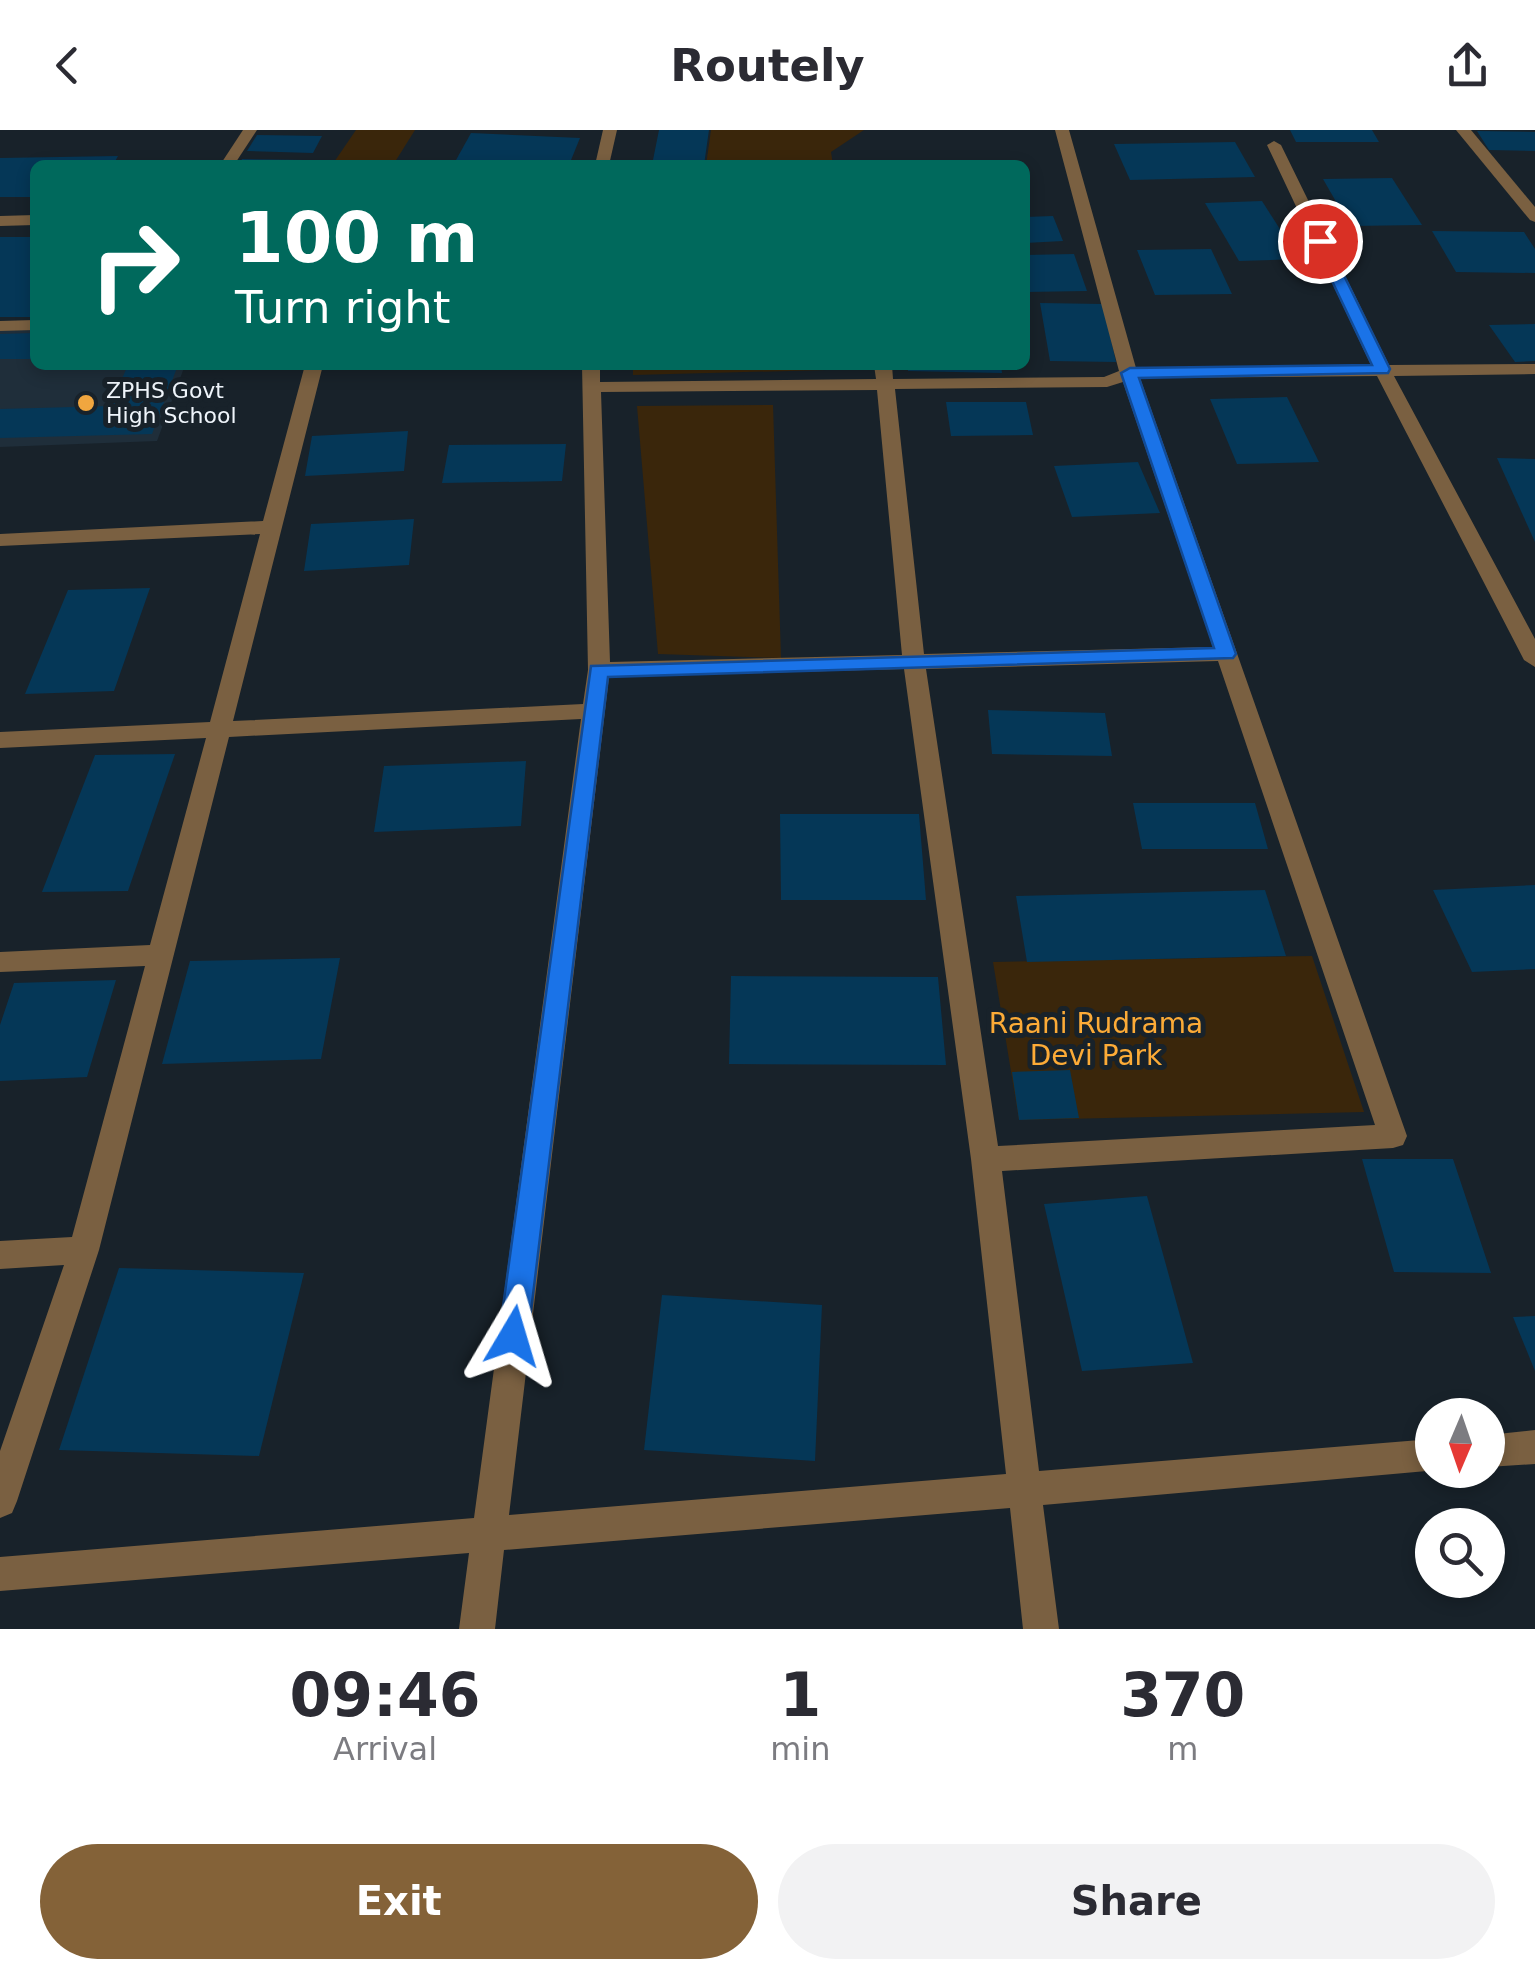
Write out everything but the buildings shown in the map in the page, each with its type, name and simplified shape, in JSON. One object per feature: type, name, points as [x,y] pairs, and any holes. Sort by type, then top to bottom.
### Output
[{"type":"street","points":[[230,160],[250,130]]},
{"type":"street","points":[[603,160],[610,130]]},
{"type":"street","points":[[986,1159],[1394,1136],[1130,373],[1062,130]]},
{"type":"street","points":[[1464,130],[1535,217]]},
{"type":"street","points":[[1274,145],[1382,369],[1535,660]]},
{"type":"street","points":[[0,221],[30,220]]},
{"type":"street","points":[[0,326],[30,324]]},
{"type":"street","points":[[477,1629],[598,670],[591,376],[883,373],[1107,382],[1130,373],[1535,369]]},
{"type":"street","points":[[0,1501],[84,1250],[313,370]]},
{"type":"street","points":[[883,373],[914,662],[986,1159],[1040,1629]]},
{"type":"street","points":[[0,540],[272,527]]},
{"type":"street","points":[[598,670],[1226,654]]},
{"type":"street","points":[[0,740],[594,711]]},
{"type":"street","points":[[0,962],[161,955]]},
{"type":"street","points":[[0,1255],[84,1250]]},
{"type":"street","points":[[1505,1450],[1535,1447]]},
{"type":"street","points":[[0,1574],[1415,1457]]},
{"type":"shaded area","name":"ZPHS Govt High School","points":[[30,328],[30,370],[183,370],[157,441],[0,447],[0,329]]},
{"type":"green space","points":[[356,130],[415,130],[396,160],[335,160]]},
{"type":"green space","points":[[711,130],[864,130],[831,152],[832,160],[707,160]]},
{"type":"green space","points":[[633,370],[825,370],[633,375]]},
{"type":"green space","points":[[773,405],[781,658],[658,654],[637,406]]},
{"type":"green space","name":"Raani Rudrama Devi Park","points":[[1312,956],[1364,1112],[1019,1120],[993,962]]},
{"type":"place","name":"ZPHS Govt High School","points":[[86,403]]},
{"type":"route","points":[[513,1336],[598,670],[1226,654],[1130,373],[1382,369],[1320,241]]}]
